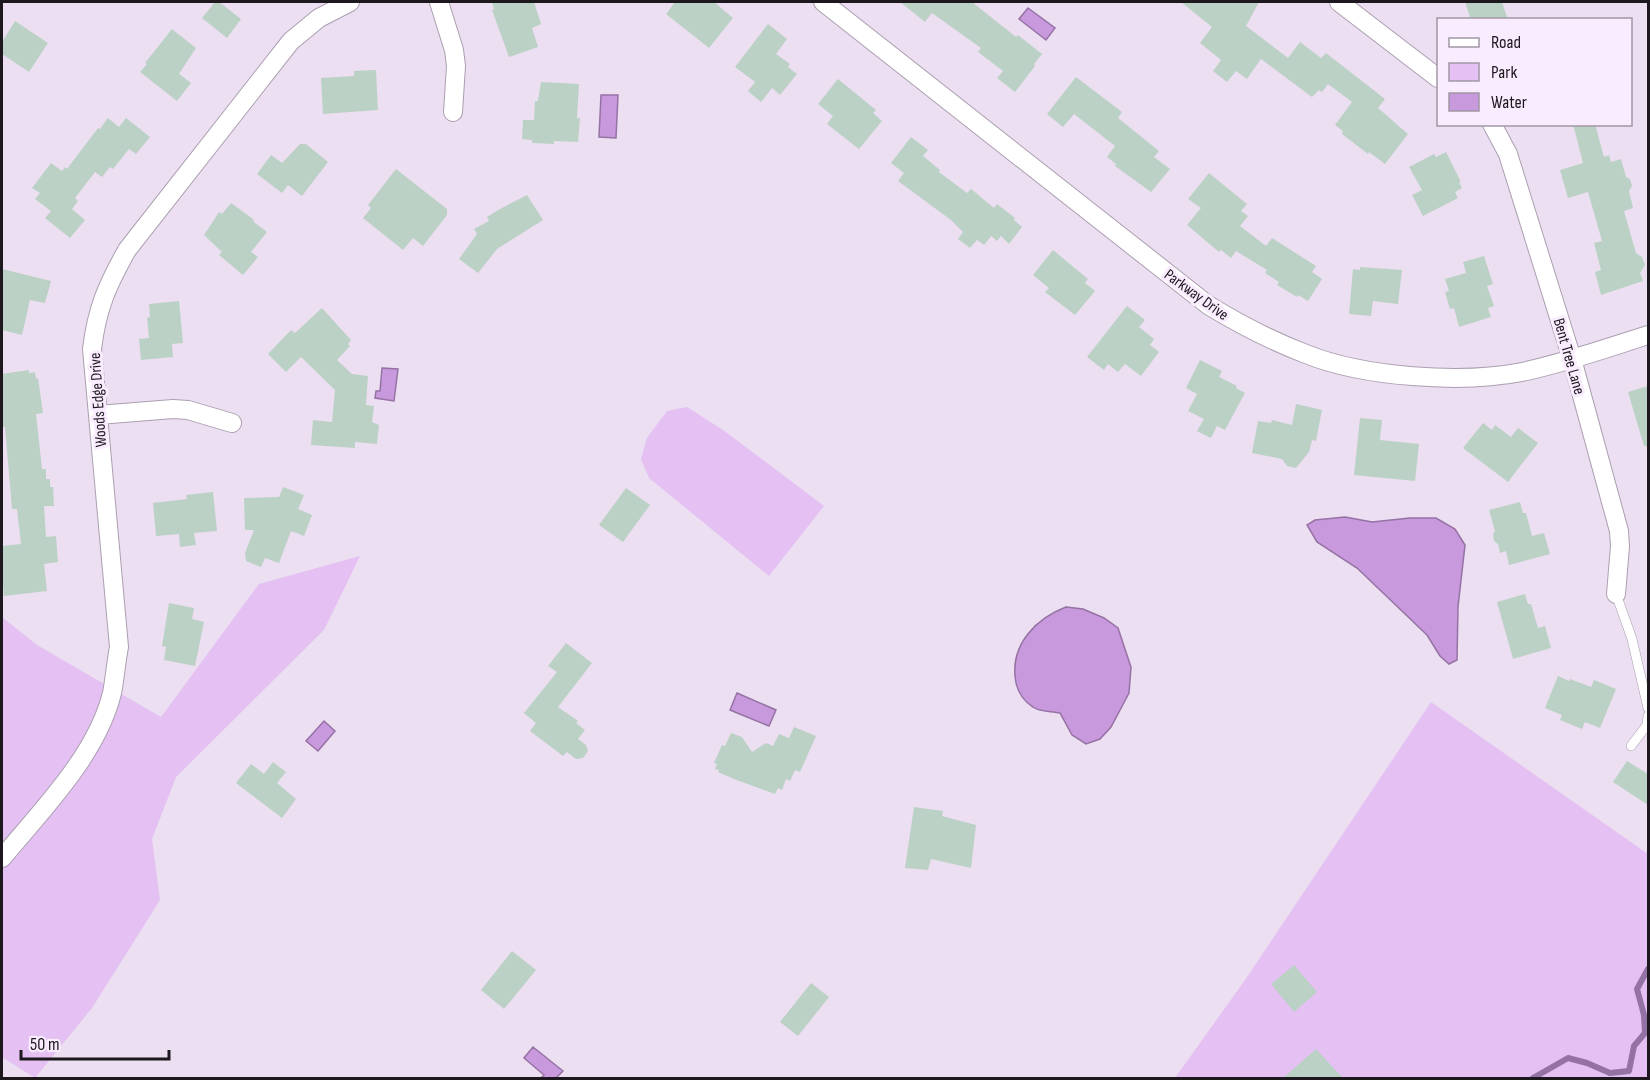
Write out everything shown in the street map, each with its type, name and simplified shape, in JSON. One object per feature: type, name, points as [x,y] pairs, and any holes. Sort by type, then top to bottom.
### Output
[{"type":"street","name":"Woods Edge Drive","points":[[2,858],[79,762],[97,732],[111,694],[118,647],[92,349],[96,319],[106,288],[127,250],[291,41],[319,18],[350,2]]},
{"type":"street","points":[[439,2],[454,50],[456,66],[453,112]]},
{"type":"street","name":"Parkway Drive","points":[[823,2],[1208,305],[1238,323],[1306,355],[1383,373],[1430,377],[1480,376],[1520,372],[1572,359],[1648,335]]},
{"type":"street","points":[[1346,4],[1437,77]]},
{"type":"street","name":"Bent Tree Lane","points":[[1493,126],[1508,154],[1572,359],[1619,531],[1616,594]]},
{"type":"street","points":[[98,415],[173,409],[188,410],[232,423]]},
{"type":"lane","points":[[1616,594],[1632,639],[1648,708]]},
{"type":"lane","points":[[1631,746],[1647,725],[1648,716]]},
{"type":"green space","points":[[687,407],[723,430],[824,506],[769,576],[649,478],[641,459],[647,438],[667,411]]},
{"type":"green space","points":[[360,556],[324,630],[176,777],[152,839],[160,900],[92,1008],[35,1078],[2,1057],[2,617],[37,645],[161,717],[259,584]]},
{"type":"green space","points":[[1431,702],[1648,854],[1648,1078],[1175,1078],[1245,980]]},
{"type":"water","points":[[1028,8],[1055,28],[1046,40],[1019,19]]},
{"type":"water","points":[[601,95],[618,95],[616,138],[599,137]]},
{"type":"water","points":[[382,368],[398,369],[394,401],[375,398],[376,391],[380,391]]},
{"type":"water","points":[[1345,517],[1372,522],[1436,518],[1455,529],[1465,545],[1458,607],[1457,660],[1449,664],[1440,656],[1427,635],[1357,568],[1317,542],[1307,525],[1315,520]]},
{"type":"water","points":[[1066,607],[1083,609],[1104,618],[1118,628],[1131,667],[1129,693],[1111,727],[1100,739],[1086,744],[1072,735],[1060,713],[1039,710],[1029,704],[1018,690],[1015,676],[1018,653],[1028,633],[1045,618]]},
{"type":"water","points":[[737,693],[776,710],[769,726],[730,710]]},
{"type":"water","points":[[324,721],[335,731],[318,751],[306,741]]},
{"type":"water","points":[[533,1047],[563,1071],[556,1078],[541,1078],[544,1075],[524,1058]]},
{"type":"building","points":[[215,2],[219,2],[241,19],[227,38],[202,18]]},
{"type":"building","points":[[492,2],[534,2],[541,24],[532,28],[538,47],[509,57],[492,10],[494,9]]},
{"type":"building","points":[[675,2],[714,2],[733,18],[709,48],[666,14]]},
{"type":"building","points":[[900,2],[972,2],[1016,37],[1018,35],[1042,54],[1015,92],[997,78],[1003,71],[978,52],[981,48],[932,13],[925,22]]},
{"type":"building","points":[[1181,2],[1259,2],[1246,26],[1288,58],[1300,42],[1321,58],[1326,53],[1385,99],[1378,108],[1408,134],[1385,164],[1342,134],[1343,131],[1335,125],[1352,102],[1328,84],[1322,92],[1319,90],[1312,97],[1261,59],[1247,79],[1236,71],[1227,82],[1213,71],[1221,60],[1200,43],[1212,27]]},
{"type":"building","points":[[1465,2],[1502,2],[1507,18],[1470,18]]},
{"type":"building","points":[[15,21],[48,43],[29,72],[2,54],[2,42]]},
{"type":"building","points":[[768,24],[787,39],[776,54],[790,64],[788,67],[797,74],[780,95],[772,88],[761,102],[748,91],[755,82],[735,67]]},
{"type":"building","points":[[172,29],[196,48],[179,74],[191,83],[177,101],[140,72]]},
{"type":"building","points":[[376,70],[378,110],[323,114],[321,78],[354,76],[354,71]]},
{"type":"building","points":[[1076,77],[1122,112],[1118,118],[1159,151],[1154,157],[1170,169],[1151,192],[1115,166],[1116,164],[1107,157],[1115,146],[1074,114],[1063,127],[1047,114]]},
{"type":"building","points":[[838,79],[876,110],[873,113],[882,121],[859,149],[827,124],[833,116],[818,104]]},
{"type":"building","points":[[541,82],[579,84],[578,142],[532,143],[532,140],[522,139],[523,120],[534,120],[535,101],[538,101]]},
{"type":"building","points":[[108,118],[119,127],[126,118],[150,137],[136,154],[129,149],[113,169],[110,167],[102,177],[95,172],[75,198],[78,201],[72,209],[85,220],[70,238],[45,218],[51,211],[35,199],[40,193],[32,188],[51,163],[62,171],[65,167],[67,169]]},
{"type":"building","points":[[1574,126],[1596,126],[1604,157],[1609,155],[1611,162],[1621,159],[1626,177],[1630,179],[1632,186],[1629,191],[1633,208],[1624,211],[1636,253],[1642,257],[1645,265],[1640,273],[1643,281],[1601,295],[1595,272],[1601,270],[1594,243],[1602,241],[1588,192],[1568,198],[1560,170],[1583,163]]},
{"type":"building","points":[[911,137],[928,150],[923,156],[940,170],[939,172],[967,193],[971,189],[994,208],[997,204],[1015,218],[1014,220],[1022,227],[1009,244],[1001,236],[997,241],[991,236],[984,245],[977,240],[970,248],[958,239],[963,232],[951,220],[898,181],[904,173],[891,163]]},
{"type":"building","points":[[300,144],[306,144],[328,162],[302,196],[288,185],[282,193],[257,174],[271,155],[282,163]]},
{"type":"building","points":[[1446,152],[1462,188],[1455,192],[1458,198],[1423,216],[1412,195],[1422,190],[1409,167],[1434,154],[1436,157]]},
{"type":"building","points":[[396,169],[447,209],[447,215],[423,246],[413,238],[403,250],[363,218],[371,208],[368,205]]},
{"type":"building","points":[[1209,173],[1247,204],[1241,211],[1248,216],[1240,226],[1266,246],[1272,238],[1316,266],[1312,272],[1322,279],[1308,301],[1277,285],[1279,282],[1265,273],[1267,270],[1236,251],[1231,258],[1221,250],[1219,252],[1187,225],[1201,208],[1188,199]]},
{"type":"building","points":[[527,195],[543,220],[497,249],[478,273],[459,259],[477,234],[474,229],[489,221],[487,217]]},
{"type":"building","points":[[231,203],[267,232],[251,252],[258,257],[243,275],[219,255],[222,252],[204,235],[219,212],[222,214]]},
{"type":"building","points":[[1053,250],[1088,279],[1085,283],[1095,291],[1075,315],[1045,292],[1049,288],[1033,275]]},
{"type":"building","points":[[1484,256],[1493,284],[1487,286],[1494,306],[1488,308],[1491,317],[1459,327],[1454,308],[1450,309],[1445,292],[1449,291],[1445,279],[1466,273],[1463,262]]},
{"type":"building","points":[[1360,267],[1402,270],[1398,304],[1373,301],[1371,316],[1349,314],[1353,269],[1360,270]]},
{"type":"building","points":[[2,269],[51,281],[45,303],[30,300],[22,335],[2,330]]},
{"type":"building","points":[[179,301],[183,343],[172,344],[173,357],[141,360],[139,339],[149,338],[147,318],[150,317],[149,304]]},
{"type":"building","points":[[1127,306],[1145,320],[1139,327],[1154,339],[1150,345],[1159,352],[1141,376],[1125,364],[1118,372],[1108,364],[1104,370],[1087,357]]},
{"type":"building","points":[[322,308],[351,340],[348,344],[350,346],[337,360],[352,374],[368,376],[366,405],[374,406],[372,422],[379,425],[377,444],[355,442],[355,448],[311,445],[313,420],[332,422],[335,390],[301,357],[286,372],[268,354],[291,330],[295,333]]},
{"type":"building","points":[[1200,360],[1222,371],[1219,377],[1245,393],[1225,430],[1217,426],[1211,438],[1197,431],[1204,419],[1188,411],[1197,394],[1186,388]]},
{"type":"building","points":[[29,370],[29,373],[35,372],[36,379],[38,378],[43,413],[36,414],[42,469],[46,469],[46,479],[50,479],[50,487],[53,487],[54,506],[44,506],[46,537],[56,536],[58,562],[44,564],[47,591],[4,596],[2,546],[21,544],[17,509],[12,509],[5,427],[3,427],[2,418],[2,374]]},
{"type":"building","points":[[1648,386],[1648,446],[1644,446],[1628,392]]},
{"type":"building","points":[[1296,404],[1322,410],[1316,441],[1312,440],[1309,452],[1296,468],[1287,466],[1282,459],[1252,453],[1258,421],[1271,423],[1272,420],[1292,425]]},
{"type":"building","points":[[1360,418],[1382,420],[1380,440],[1419,444],[1415,481],[1354,475]]},
{"type":"building","points":[[1483,423],[1492,430],[1495,425],[1511,437],[1518,428],[1538,443],[1508,482],[1463,448]]},
{"type":"building","points":[[283,487],[304,495],[298,509],[312,515],[304,536],[291,531],[279,563],[265,558],[261,567],[246,561],[245,553],[254,530],[245,530],[244,498],[279,497]]},
{"type":"building","points":[[626,488],[650,505],[623,542],[599,525]]},
{"type":"building","points":[[213,492],[217,531],[194,533],[196,545],[180,547],[179,534],[156,536],[153,503],[187,499],[186,495]]},
{"type":"building","points":[[1520,502],[1523,513],[1526,513],[1532,536],[1544,533],[1550,554],[1509,565],[1506,551],[1500,553],[1498,544],[1494,541],[1495,531],[1489,510]]},
{"type":"building","points":[[1525,594],[1528,604],[1531,604],[1538,628],[1545,626],[1551,648],[1513,659],[1497,602]]},
{"type":"building","points":[[169,603],[194,608],[192,619],[204,622],[195,666],[164,660],[166,647],[162,646]]},
{"type":"building","points":[[566,643],[592,663],[558,707],[578,721],[576,723],[585,730],[578,739],[586,745],[588,751],[583,758],[576,759],[567,752],[563,756],[530,731],[536,723],[524,713],[557,672],[548,666]]},
{"type":"building","points":[[1558,676],[1591,687],[1594,680],[1616,689],[1600,728],[1585,722],[1582,729],[1560,720],[1562,715],[1545,708]]},
{"type":"building","points":[[794,727],[816,736],[800,772],[795,770],[790,781],[786,779],[782,790],[778,788],[775,794],[734,779],[715,769],[717,764],[714,763],[722,745],[725,746],[731,733],[742,737],[752,752],[766,743],[773,746],[779,734],[789,738]]},
{"type":"building","points":[[1627,761],[1648,774],[1648,805],[1613,782]]},
{"type":"building","points":[[273,762],[286,772],[277,783],[296,799],[282,818],[236,783],[251,764],[264,774]]},
{"type":"building","points":[[914,807],[943,811],[942,816],[976,825],[971,868],[931,859],[928,870],[905,868]]},
{"type":"building","points":[[512,951],[536,970],[504,1009],[481,990]]},
{"type":"building","points":[[1294,965],[1317,992],[1294,1012],[1271,984]]},
{"type":"building","points":[[811,983],[829,997],[798,1036],[780,1022]]},
{"type":"building","points":[[1316,1049],[1343,1078],[1283,1078]]},
{"type":"waterway","points":[[1533,1078],[1568,1058],[1610,1073],[1629,1071],[1634,1046],[1645,1033],[1644,1015],[1637,989],[1648,969]]}]
